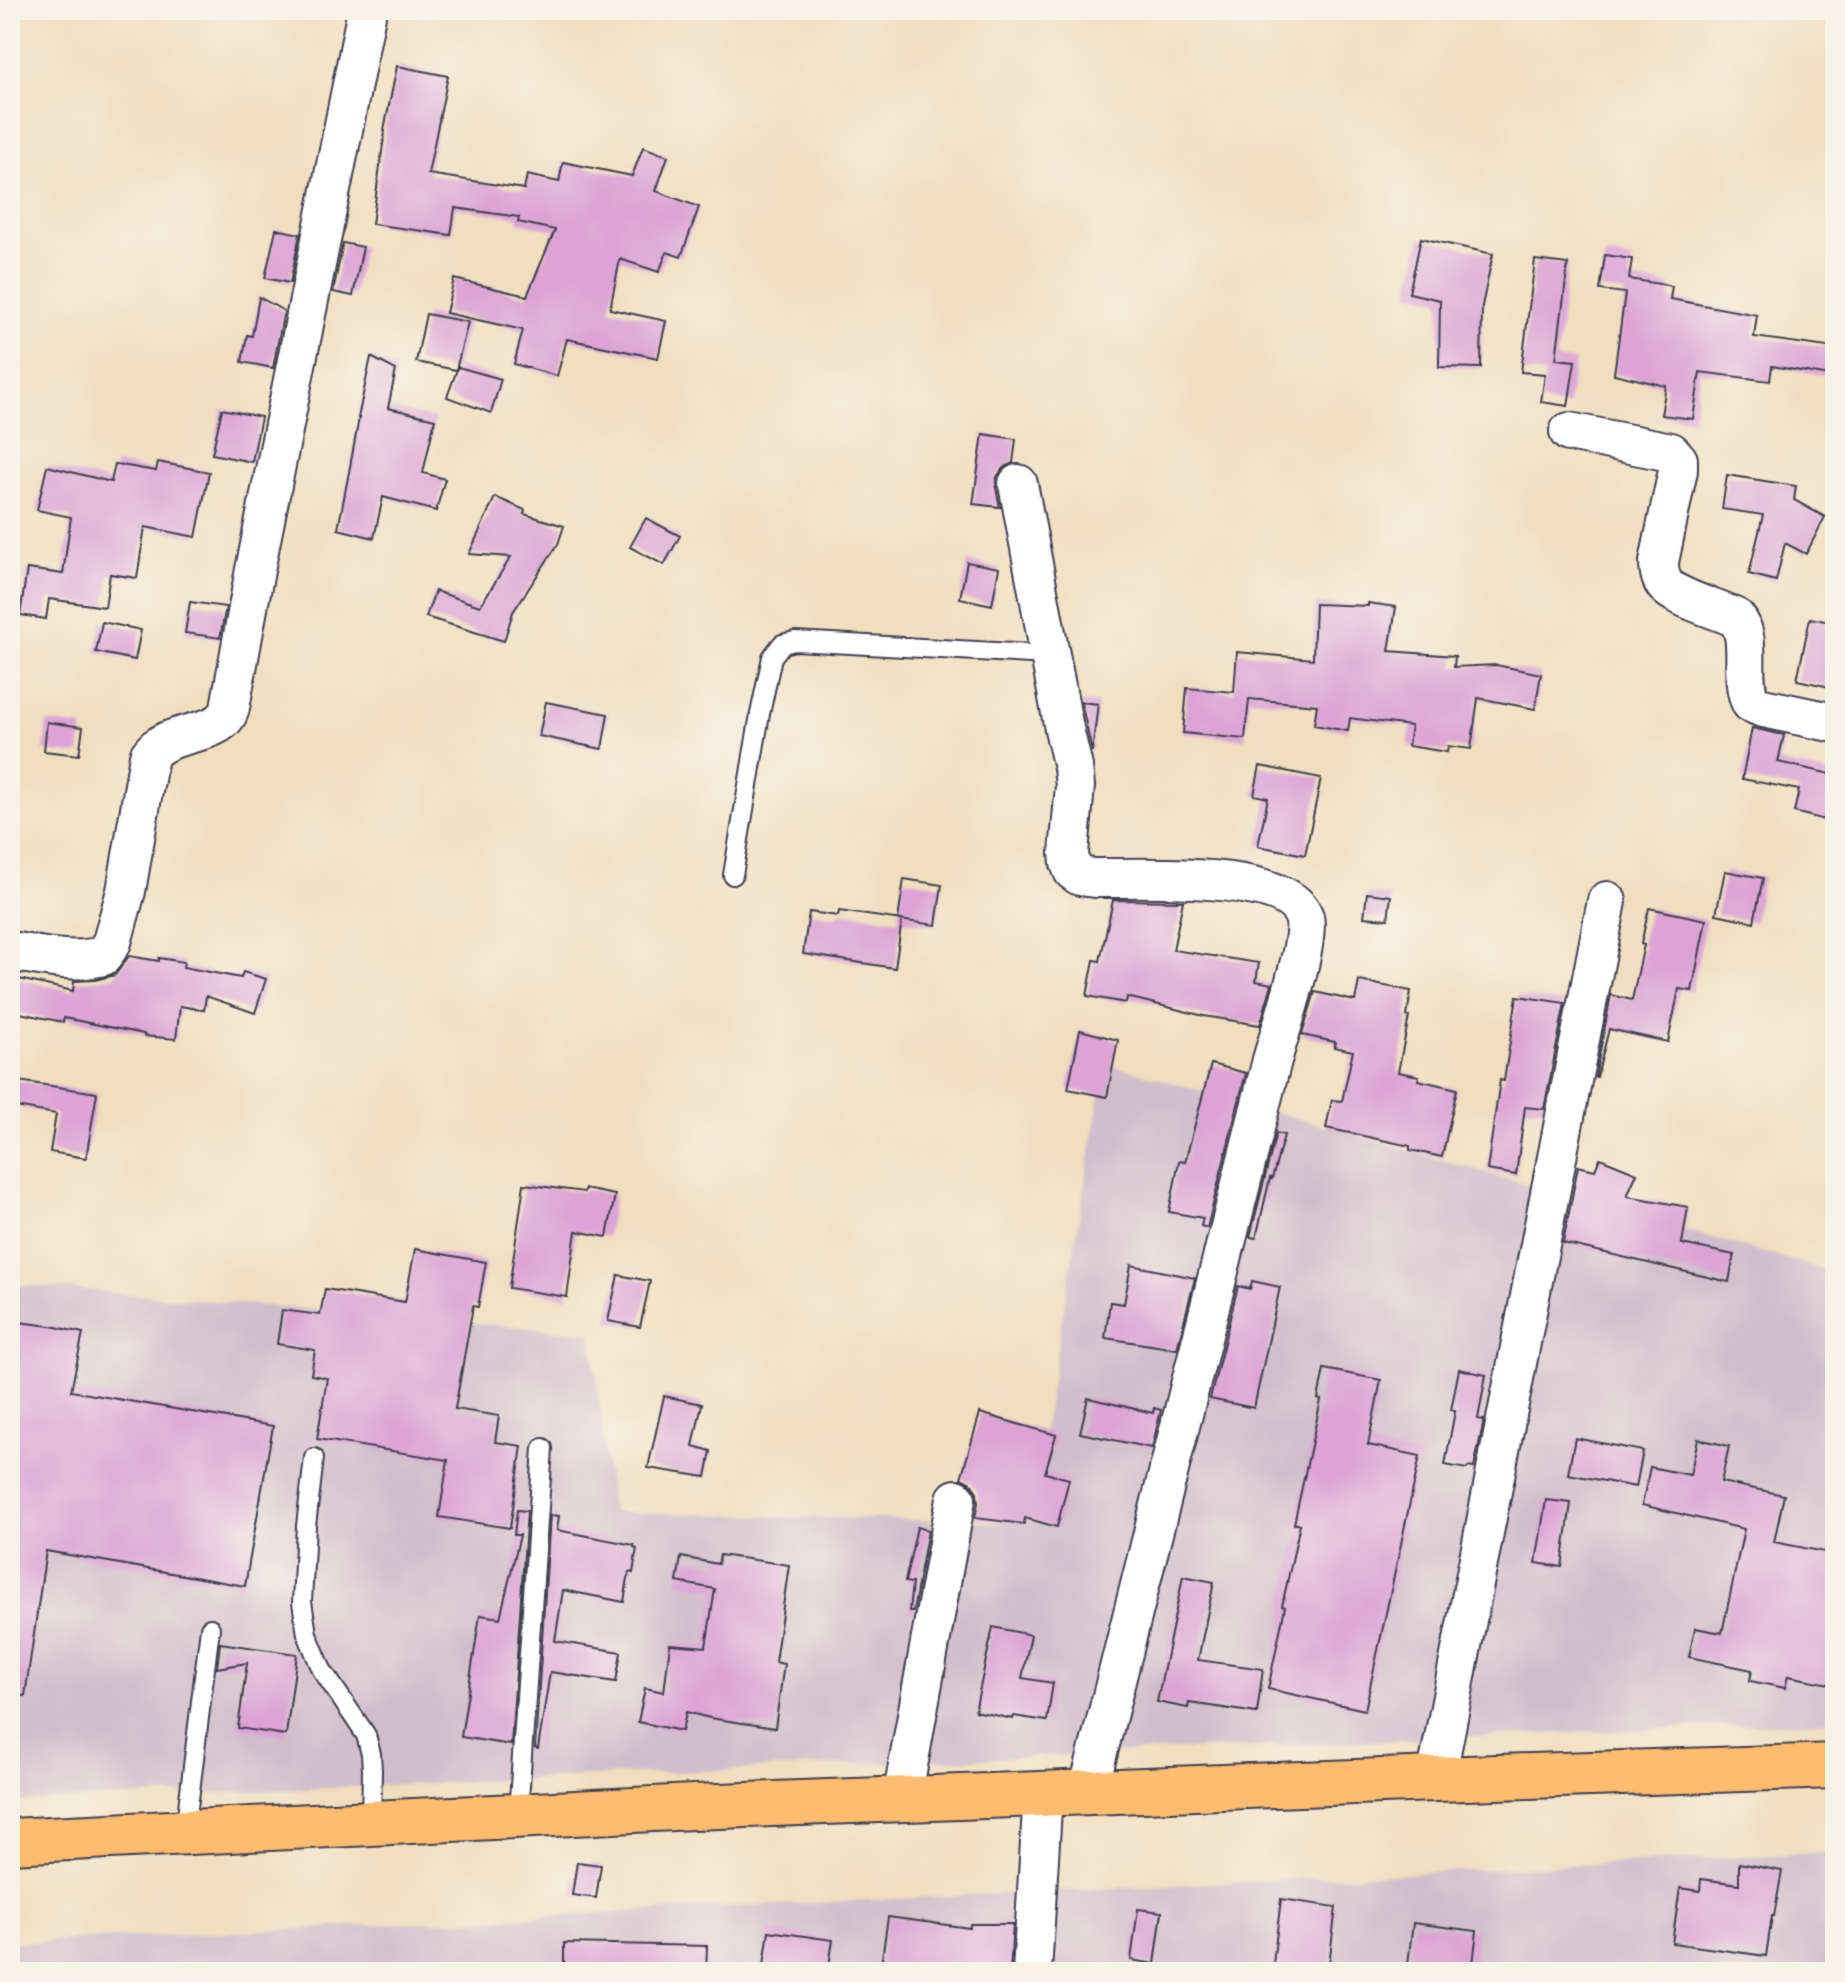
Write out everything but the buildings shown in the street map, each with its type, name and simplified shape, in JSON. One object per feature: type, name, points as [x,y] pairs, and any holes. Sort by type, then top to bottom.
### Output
[{"type":"main road","points":[[10,1841],[1043,1793],[1835,1766]]},
{"type":"street","points":[[10,951],[69,960],[103,956],[112,942],[126,891],[149,756],[163,742],[219,723],[227,715],[367,10]]},
{"type":"street","points":[[1569,432],[1671,452],[1678,460],[1678,470],[1659,562],[1663,584],[1672,592],[1736,618],[1741,624],[1746,693],[1751,703],[1835,723]]},
{"type":"street","points":[[1018,484],[1075,786],[1069,853],[1073,871],[1080,876],[1095,878],[1222,880],[1270,890],[1292,900],[1303,916],[1305,933],[1088,1792]]},
{"type":"street","points":[[1436,1779],[1607,901]]},
{"type":"street","points":[[902,1799],[956,1499]]},
{"type":"street","points":[[1032,1972],[1043,1793]]},
{"type":"lane","points":[[733,875],[772,657],[782,644],[795,641],[1050,655]]},
{"type":"lane","points":[[518,1815],[543,1448]]},
{"type":"lane","points":[[314,1458],[302,1602],[307,1634],[322,1670],[366,1735],[372,1770],[371,1823]]},
{"type":"lane","points":[[185,1832],[210,1628]]},
{"type":"shaded area","points":[[1105,1063],[1835,1273],[1835,1721],[10,1802],[10,1284],[591,1333],[612,1512],[1028,1523]]},
{"type":"shaded area","points":[[1835,1852],[1835,1972],[10,1972],[10,1943]]}]
